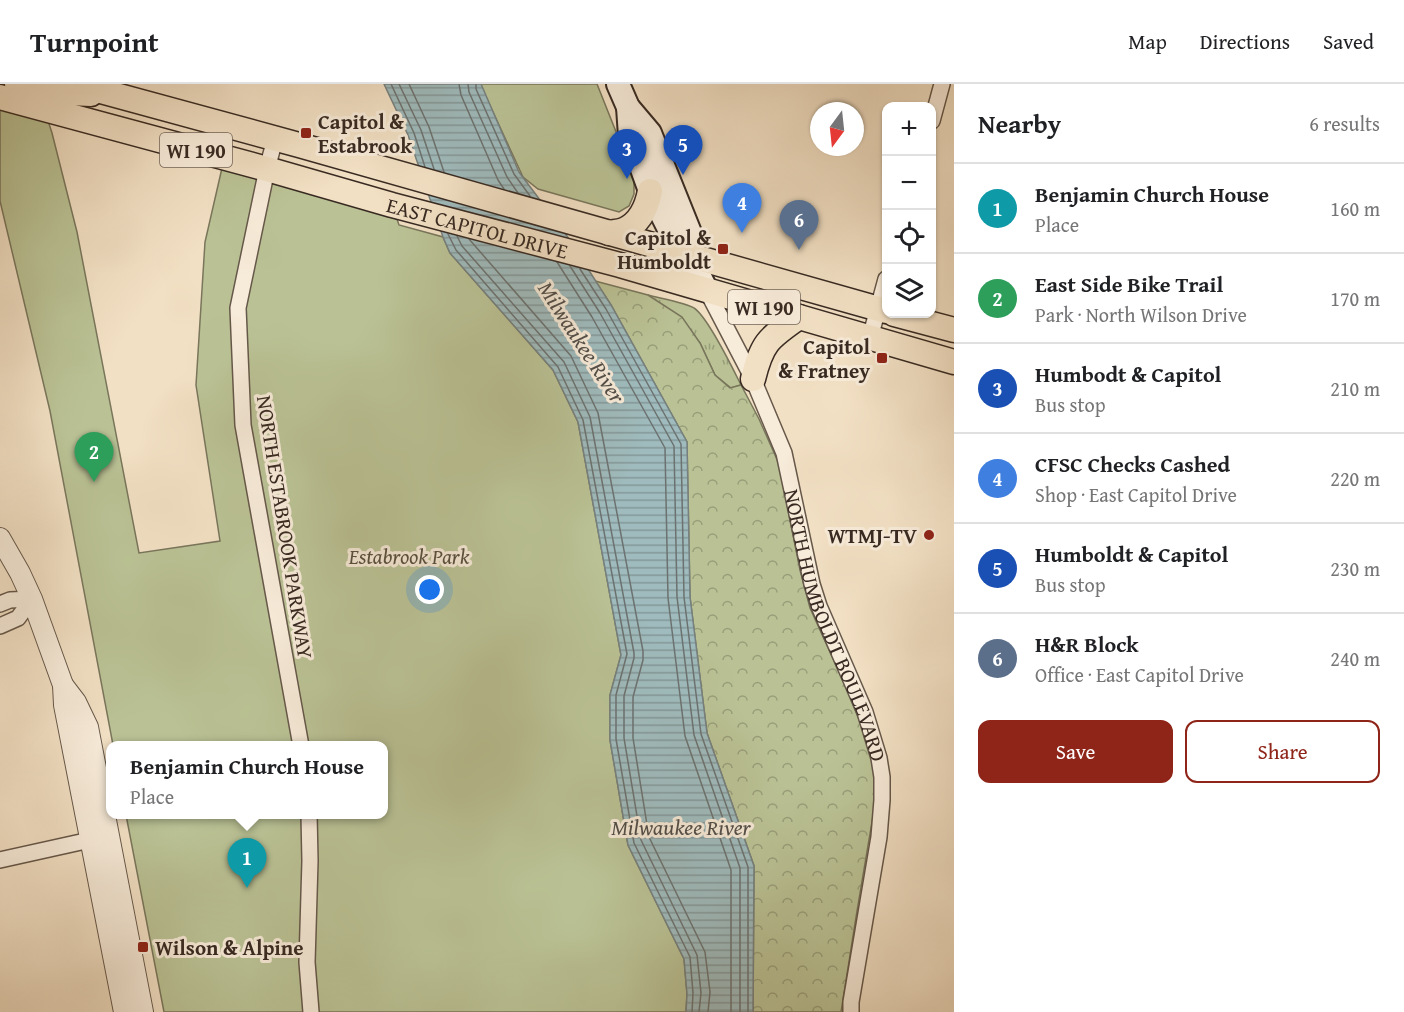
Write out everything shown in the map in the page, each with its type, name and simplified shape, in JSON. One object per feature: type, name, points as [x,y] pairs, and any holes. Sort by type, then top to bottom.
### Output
[{"type":"main road","points":[[17,84],[47,92],[124,97],[127,108],[121,113],[111,114],[79,106],[49,110]]},
{"type":"main road","name":"EAST CAPITOL DRIVE","points":[[75,84],[882,310]]},
{"type":"main road","name":"NORTH HUMBOLDT BOULEVARD","points":[[620,85],[628,107],[630,136],[650,191],[669,229],[690,256],[706,289]]},
{"type":"main road","name":"EAST CAPITOL DRIVE","points":[[0,97],[620,265],[954,362]]},
{"type":"main road","name":"NORTH HUMBOLDT BOULEVARD","points":[[628,107],[650,133],[654,142],[691,235],[690,256]]},
{"type":"main road","points":[[609,233],[624,230],[634,223],[643,213],[650,191]]},
{"type":"main road","points":[[753,379],[764,346],[778,332],[799,317]]},
{"type":"main road","name":"EAST CAPITOL DRIVE","points":[[911,318],[954,330]]},
{"type":"street","points":[[936,106],[942,84]]},
{"type":"street","name":"NORTH ESTABROOK PARKWAY","points":[[275,139],[238,308],[243,425],[300,741]]},
{"type":"street","name":"NORTH HUMBOLDT BOULEVARD","points":[[706,289],[753,379],[784,453],[812,584],[819,606],[865,712],[879,758],[882,777],[879,837],[851,1012]]},
{"type":"street","points":[[870,338],[882,318]]},
{"type":"street","points":[[0,538],[32,599],[63,685],[76,702],[88,728],[99,838],[124,1012]]},
{"type":"street","points":[[0,604],[10,600],[32,599]]},
{"type":"street","points":[[0,626],[18,618],[32,599]]},
{"type":"street","points":[[309,819],[307,962],[311,1012]]},
{"type":"street","points":[[0,860],[99,838]]},
{"type":"street","points":[[99,838],[143,1012]]},
{"type":"green space","name":"Estabrook Park","points":[[0,84],[36,84],[52,133],[77,232],[139,553],[220,541],[196,385],[205,242],[222,168],[397,219],[399,225],[443,237],[450,253],[553,370],[578,422],[621,655],[610,695],[610,740],[628,845],[684,959],[686,1012],[164,1012],[127,819],[388,819],[388,741],[112,741],[50,411],[0,201]]},
{"type":"green space","points":[[475,84],[597,84],[634,177],[634,194],[629,206],[619,212],[538,189],[523,177],[486,97]]},
{"type":"green space","points":[[595,281],[648,295],[682,317],[700,343],[715,375],[730,388],[741,385],[779,464],[810,608],[850,696],[868,744],[874,773],[874,810],[841,1012],[753,1012],[754,866],[707,733],[690,597],[687,442],[611,305]]},
{"type":"green space","points":[[648,295],[685,304],[700,313],[720,344],[741,385],[731,388],[715,375],[700,343]]},
{"type":"water","name":"Milwaukee River","points":[[384,84],[481,84],[519,172],[567,236],[611,305],[687,442],[690,597],[707,733],[754,866],[753,1012],[686,1012],[684,959],[628,845],[610,740],[610,695],[621,655],[578,422],[553,370],[450,253],[408,135]]},
{"type":"place","name":"Capitol & Estabrook","points":[[306,133]]},
{"type":"place","name":"Humboldt & Capitol","points":[[683,175]]},
{"type":"place","name":"Humbodt & Capitol","points":[[627,179]]},
{"type":"place","name":"CFSC Checks Cashed","points":[[742,233]]},
{"type":"place","name":"Capitol & Humboldt","points":[[723,249]]},
{"type":"place","name":"H&R Block","points":[[799,250]]},
{"type":"place","name":"Capitol & Fratney","points":[[882,358]]},
{"type":"place","name":"East Side Bike Trail","points":[[94,482]]},
{"type":"place","name":"WTMJ-TV","points":[[929,535]]},
{"type":"place","name":"Benjamin Church House","points":[[247,888]]},
{"type":"place","name":"Wilson & Alpine","points":[[143,947]]}]
